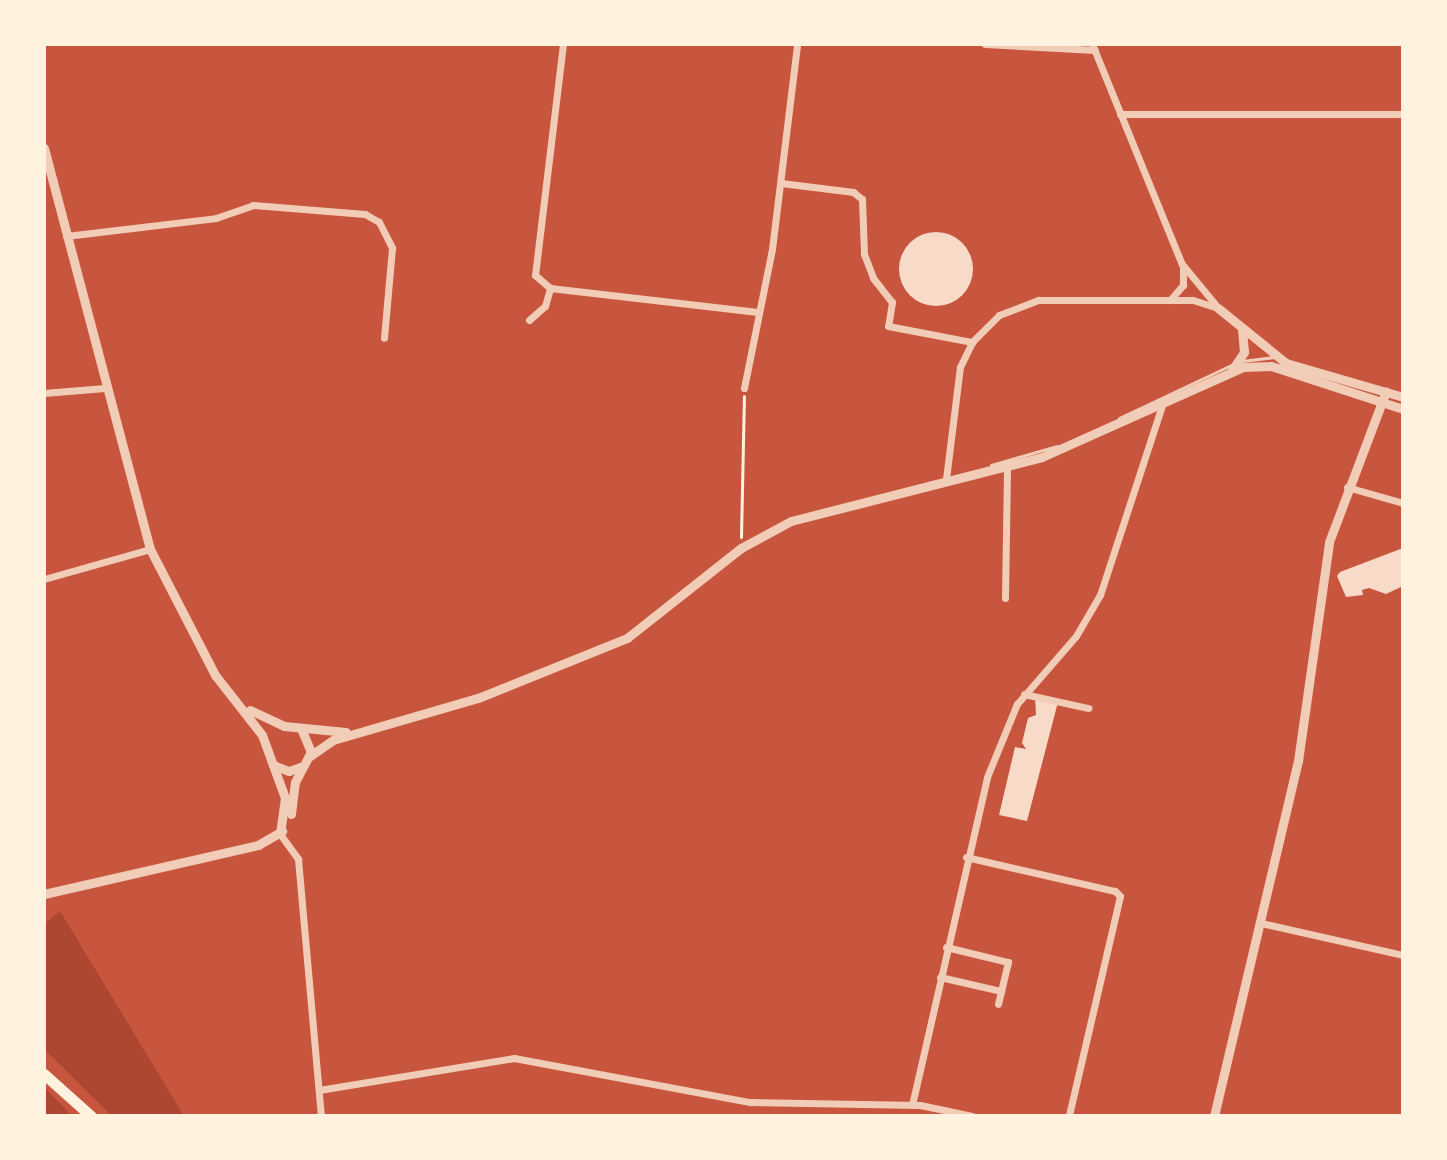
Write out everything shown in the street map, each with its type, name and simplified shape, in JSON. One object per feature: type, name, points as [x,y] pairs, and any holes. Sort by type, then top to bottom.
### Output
[{"type":"main road","points":[[44,1062],[68,1094]]},
{"type":"main road","points":[[44,1074],[91,1116]]},
{"type":"street","points":[[563,44],[535,275],[550,288],[758,312]]},
{"type":"street","points":[[744,388],[781,183],[797,44]]},
{"type":"street","points":[[985,44],[1093,47],[1182,264],[1218,308],[1276,357],[1403,397]]},
{"type":"street","points":[[1120,114],[1403,114]]},
{"type":"street","points":[[44,148],[150,549],[215,675],[258,726],[285,798],[280,834],[298,859],[321,1116]]},
{"type":"street","points":[[781,183],[853,192],[862,199],[864,254],[873,278],[892,302],[888,326],[972,342]]},
{"type":"street","points":[[66,236],[216,218],[253,205],[365,214],[379,222],[392,248],[384,338]]},
{"type":"street","points":[[1170,300],[1183,285],[1182,264]]},
{"type":"street","points":[[529,320],[545,306],[550,288]]},
{"type":"street","points":[[946,479],[958,377],[972,342],[999,315],[1028,302],[1170,300],[1218,308]]},
{"type":"street","points":[[1229,372],[1240,361],[1245,343],[1242,329]]},
{"type":"street","points":[[44,903],[65,894],[258,845],[280,834],[291,817],[295,782],[310,756],[324,744],[478,698],[627,638],[741,548],[804,516],[946,479],[1007,467],[1075,444],[1229,372],[1271,366],[1403,409]]},
{"type":"street","points":[[44,393],[105,388]]},
{"type":"street","points":[[1214,1115],[1298,761],[1329,542],[1346,486],[1386,391]]},
{"type":"street","points":[[912,1105],[966,857],[987,777],[1024,694],[1076,636],[1100,595],[1163,402]]},
{"type":"street","points":[[1005,598],[1007,467]]},
{"type":"street","points":[[1346,486],[1403,503]]},
{"type":"street","points":[[44,579],[150,549]]},
{"type":"street","points":[[1024,694],[1088,708]]},
{"type":"street","points":[[232,695],[284,726],[364,730]]},
{"type":"street","points":[[266,749],[273,733],[284,726]]},
{"type":"street","points":[[301,729],[310,741],[310,756]]},
{"type":"street","points":[[271,762],[289,771],[304,765]]},
{"type":"street","points":[[966,857],[1115,891],[1122,905],[1069,1116]]},
{"type":"street","points":[[44,894],[65,894]]},
{"type":"street","points":[[1261,923],[1403,955]]},
{"type":"street","points":[[946,947],[1008,962],[998,1004]]},
{"type":"street","points":[[940,977],[1001,991]]},
{"type":"street","points":[[319,1090],[514,1058],[750,1102],[912,1105],[972,1116]]},
{"type":"lane","points":[[946,479],[1060,445],[1240,361],[1276,357]]},
{"type":"path","points":[[741,548],[744,388]]},
{"type":"shaded area","points":[[60,911],[184,1116],[112,1116],[44,1049],[44,924]]},
{"type":"shaded area","points":[[44,1087],[72,1116],[44,1116]]},
{"type":"building","points":[[929,232],[943,232],[957,238],[967,248],[973,269],[967,290],[957,300],[943,306],[929,306],[915,300],[905,290],[899,276],[899,262],[905,248],[915,238]]},
{"type":"building","points":[[1403,548],[1403,586],[1386,594],[1369,588],[1362,590],[1363,595],[1346,597],[1337,576],[1340,572]]},
{"type":"building","points":[[1035,698],[1058,702],[1027,821],[999,815],[1015,747],[1026,749],[1022,743],[1028,718],[1036,715]]}]
